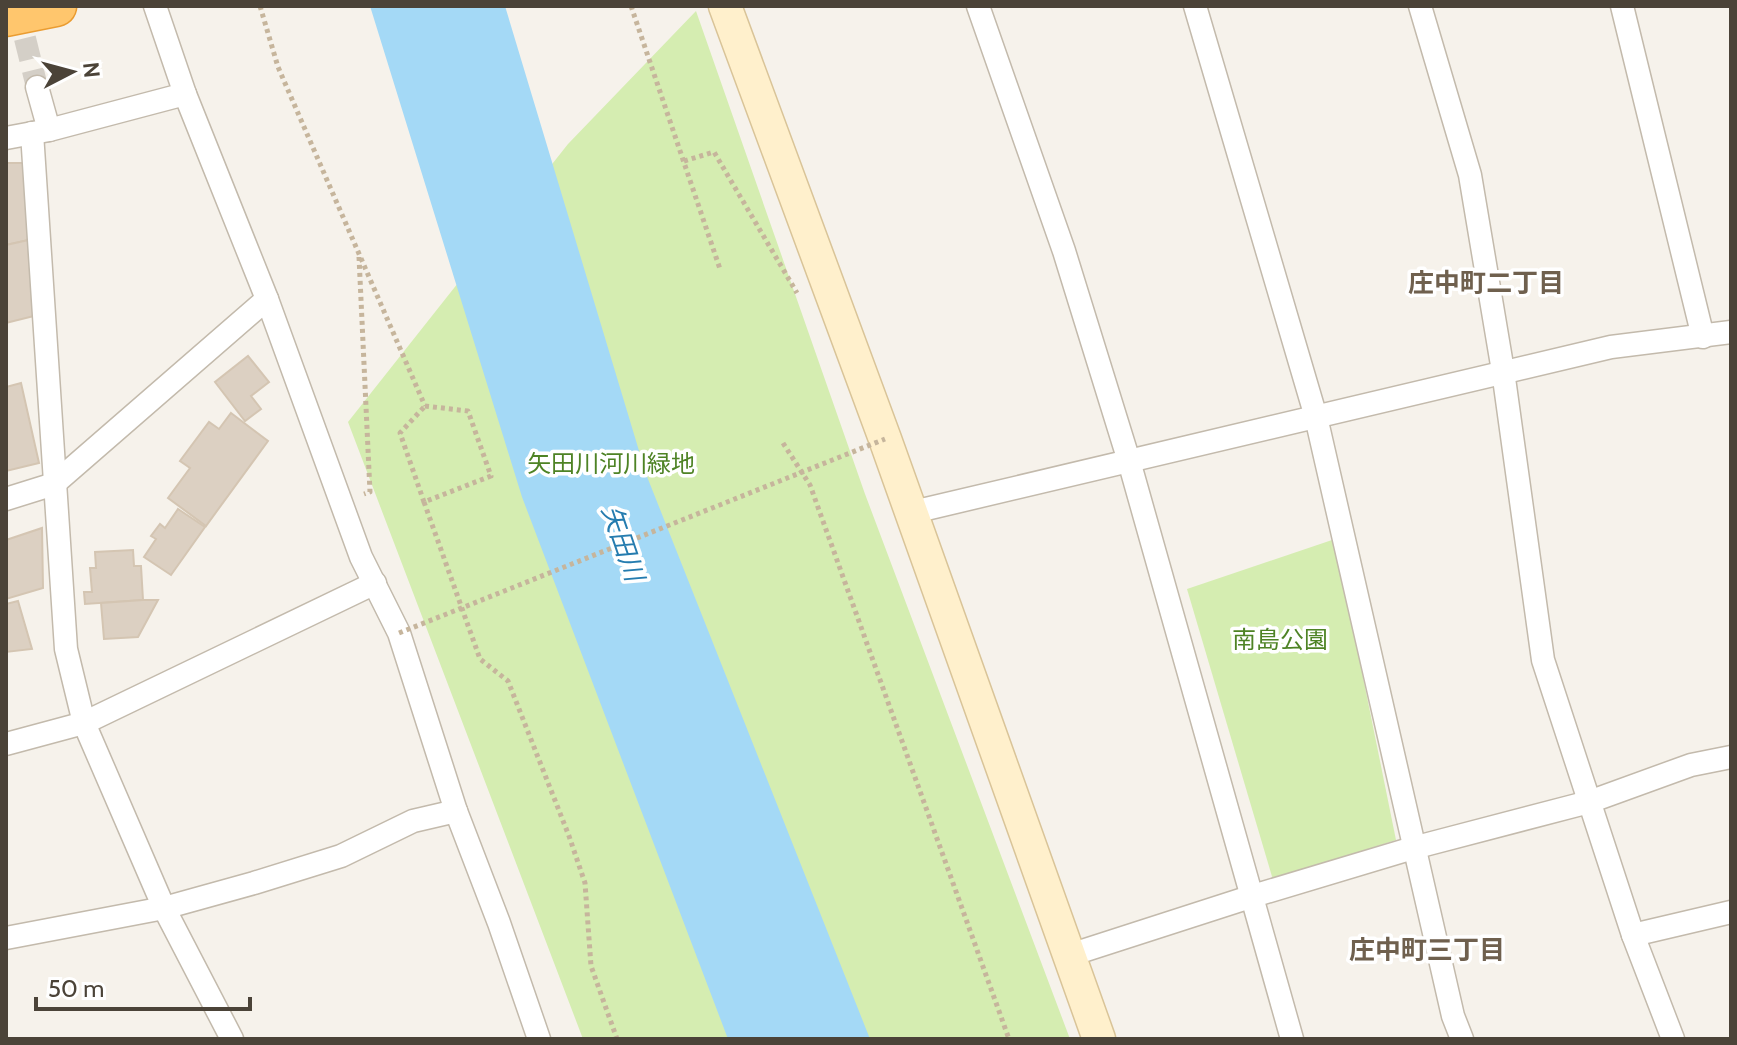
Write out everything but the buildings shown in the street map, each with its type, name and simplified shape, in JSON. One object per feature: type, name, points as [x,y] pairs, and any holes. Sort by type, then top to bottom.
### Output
[{"type":"highway","points":[[6,16],[56,6]]},
{"type":"street","points":[[155,6],[185,94],[267,299],[341,502],[399,633],[456,811],[539,1039]]},
{"type":"street","points":[[725,6],[885,439],[1099,1039]]},
{"type":"street","points":[[978,6],[1064,251],[1129,461],[1292,1039]]},
{"type":"street","points":[[1195,6],[1316,417],[1413,848],[1453,1016],[1462,1039]]},
{"type":"street","points":[[1420,6],[1470,175],[1503,371],[1543,660],[1633,935],[1673,1039]]},
{"type":"street","points":[[1622,6],[1703,337]]},
{"type":"street","points":[[37,87],[54,484],[66,649],[84,723],[164,908],[232,1039]]},
{"type":"street","points":[[6,138],[185,94]]},
{"type":"street","points":[[6,499],[54,484],[267,299]]},
{"type":"street","points":[[909,513],[1611,347],[1731,332]]},
{"type":"street","points":[[6,744],[84,723],[375,583]]},
{"type":"street","points":[[1067,956],[1413,848],[1589,802],[1691,765],[1731,757]]},
{"type":"street","points":[[6,938],[164,908],[341,856],[413,821],[456,811]]},
{"type":"street","points":[[1633,935],[1731,912]]},
{"type":"path","points":[[260,6],[278,67],[425,406]]},
{"type":"path","points":[[631,6],[720,269]]},
{"type":"path","points":[[684,161],[714,152],[799,296]]},
{"type":"path","points":[[341,502],[370,492],[359,252]]},
{"type":"path","points":[[425,406],[400,433],[480,659],[508,681],[569,836],[585,883],[591,966],[617,1039]]},
{"type":"path","points":[[424,502],[491,476],[468,411],[425,406]]},
{"type":"path","points":[[399,633],[885,439]]},
{"type":"path","points":[[783,443],[810,485],[826,526],[1009,1039]]},
{"type":"green space","name":"矢田川河川緑地","points":[[696,11],[865,494],[1070,1039],[583,1039],[348,422],[568,144]]},
{"type":"green space","name":"南島公園","points":[[1335,539],[1396,840],[1273,880],[1187,589]]},
{"type":"water","name":"矢田川","points":[[370,6],[505,6],[646,474],[870,1039],[728,1039],[522,497]]},
{"type":"tunnel","points":[[17,6],[37,87]]},
{"type":"district","name":"庄中町二丁目","points":[[1486,283]]},
{"type":"district","name":"庄中町三丁目","points":[[1427,950]]}]
